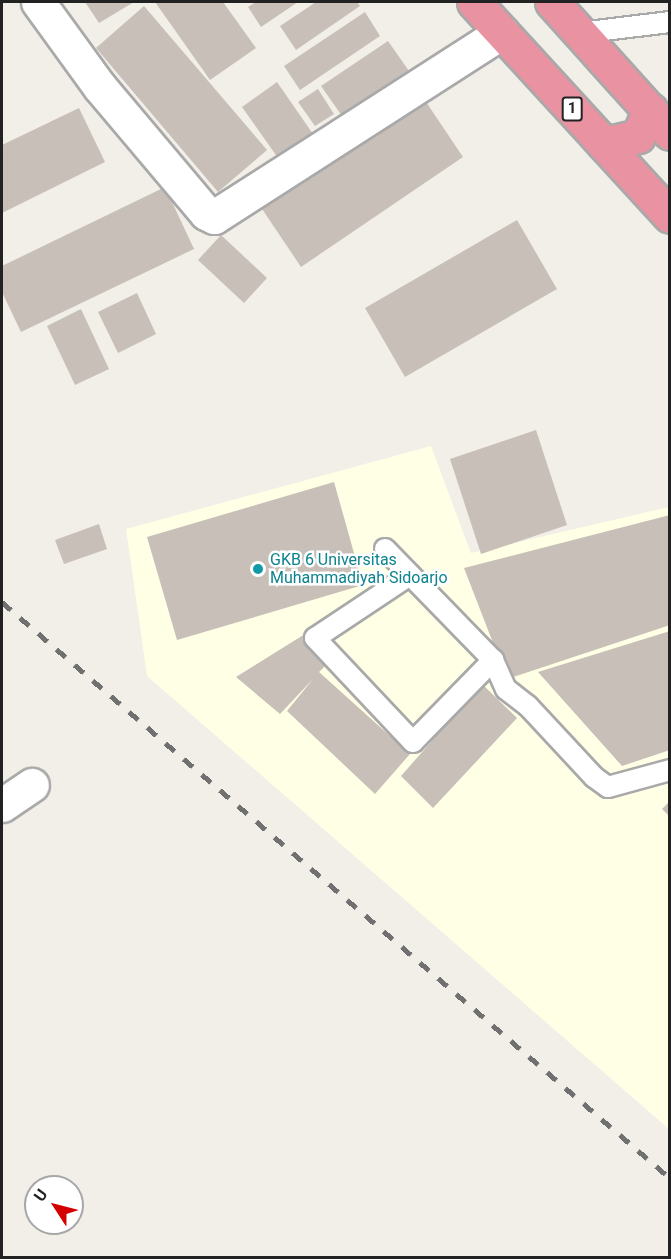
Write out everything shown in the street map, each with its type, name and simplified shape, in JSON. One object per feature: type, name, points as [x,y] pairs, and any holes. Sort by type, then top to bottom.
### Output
[{"type":"highway","name":"1","points":[[474,2],[668,210]]},
{"type":"highway","points":[[552,2],[660,122],[638,136],[604,144]]},
{"type":"street","points":[[38,2],[99,86],[206,213],[214,217],[502,33]]},
{"type":"street","points":[[2,805],[32,785]]},
{"type":"lane","points":[[580,33],[669,22]]},
{"type":"lane","points":[[385,549],[493,660],[506,689],[608,788],[669,770]]},
{"type":"lane","points":[[410,575],[315,639],[412,742],[493,660]]},
{"type":"shaded area","points":[[431,446],[471,553],[669,507],[669,1129],[147,676],[126,529]]},
{"type":"building","points":[[85,2],[134,2],[99,23]]},
{"type":"building","points":[[155,2],[223,2],[256,48],[210,80]]},
{"type":"building","points":[[256,2],[298,2],[261,27],[248,7]]},
{"type":"building","points":[[316,2],[357,2],[360,6],[296,50],[280,26]]},
{"type":"building","points":[[144,6],[267,150],[218,192],[96,48]]},
{"type":"building","points":[[365,12],[380,36],[300,90],[284,66]]},
{"type":"building","points":[[388,41],[409,71],[342,116],[321,86]]},
{"type":"building","points":[[277,82],[313,134],[278,158],[242,107]]},
{"type":"building","points":[[318,89],[334,114],[315,126],[298,102]]},
{"type":"building","points":[[420,93],[463,157],[301,267],[258,203]]},
{"type":"building","points":[[79,108],[105,162],[2,213],[2,145]]},
{"type":"building","points":[[165,187],[194,249],[21,332],[2,292],[2,266]]},
{"type":"building","points":[[517,220],[557,289],[405,377],[365,308]]},
{"type":"building","points":[[221,235],[267,278],[244,303],[198,260]]},
{"type":"building","points":[[137,293],[156,334],[118,353],[98,312]]},
{"type":"building","points":[[81,309],[109,369],[75,385],[47,326]]},
{"type":"building","points":[[536,430],[567,525],[481,554],[450,459]]},
{"type":"building","name":"GKB 6 Universitas Muhammadiyah Sidoarjo","points":[[334,482],[363,585],[177,640],[147,537]]},
{"type":"building","points":[[670,515],[670,625],[507,679],[464,568]]},
{"type":"building","points":[[99,524],[107,549],[64,564],[55,540]]},
{"type":"building","points":[[670,631],[670,750],[622,766],[538,672]]},
{"type":"building","points":[[305,634],[328,663],[319,672],[410,754],[375,794],[287,711],[313,679],[280,714],[236,677]]},
{"type":"building","points":[[482,684],[517,718],[433,808],[401,776]]},
{"type":"building","points":[[670,801],[670,817],[662,809]]},
{"type":"railway","points":[[2,602],[670,1178]]},
{"type":"place","name":"GKB 6 Universitas Muhammadiyah Sidoarjo","points":[[258,569]]}]
